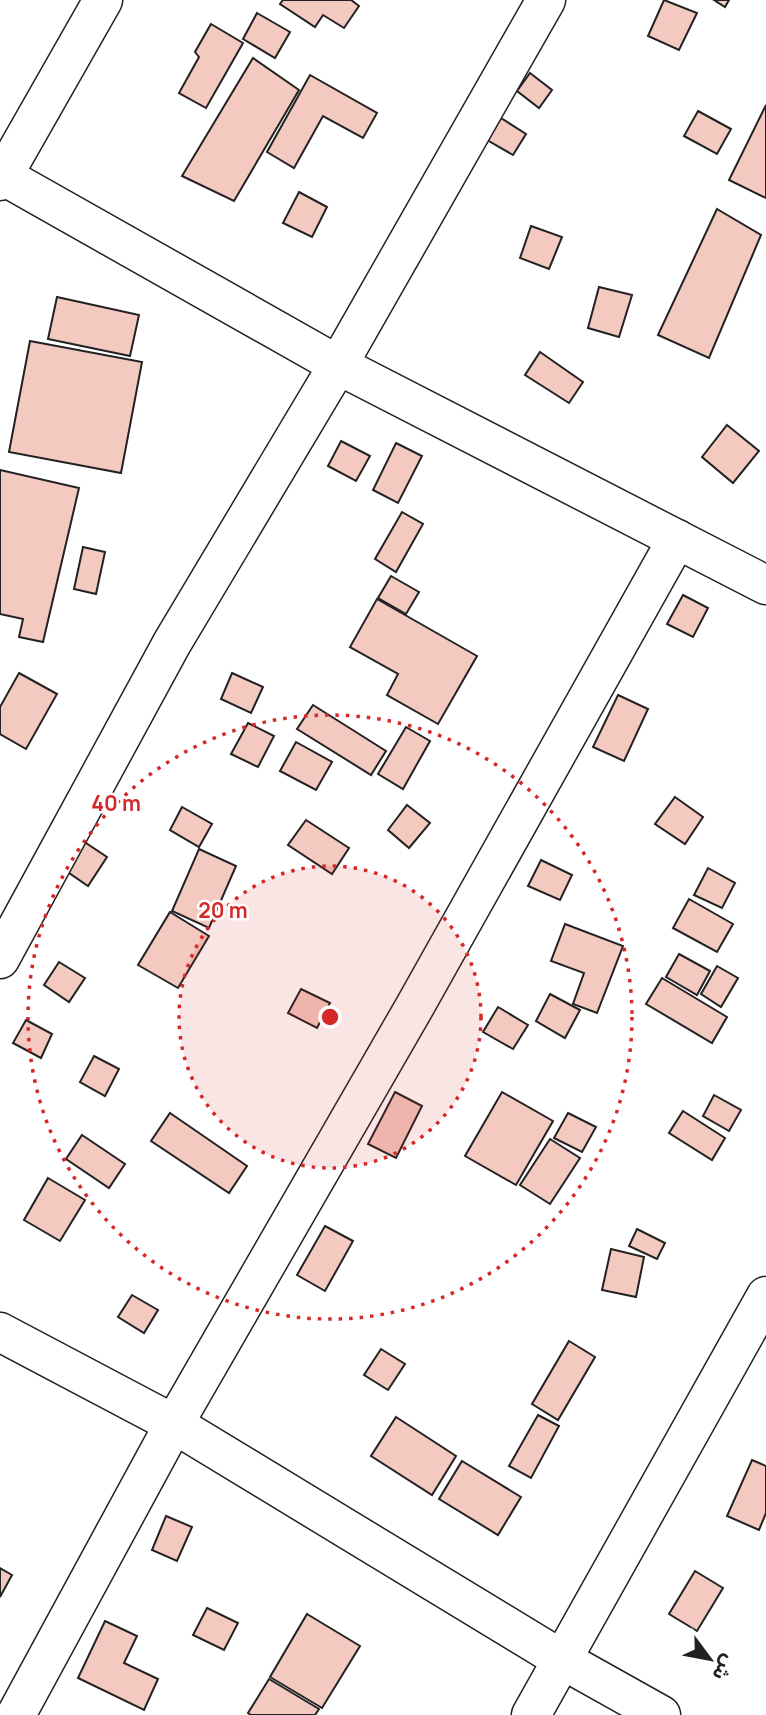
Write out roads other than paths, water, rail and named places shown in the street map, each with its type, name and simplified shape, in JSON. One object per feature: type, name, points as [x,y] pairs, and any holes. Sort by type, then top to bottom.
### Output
[{"type":"street","points":[[103,0],[1,177],[338,365],[766,585]]},
{"type":"street","points":[[0,959],[172,643],[338,365],[546,0]]},
{"type":"street","points":[[16,1715],[174,1424],[415,1006],[677,539]]},
{"type":"street","points":[[531,1715],[766,1296]]},
{"type":"street","points":[[0,1332],[174,1424],[561,1659],[661,1715]]}]
